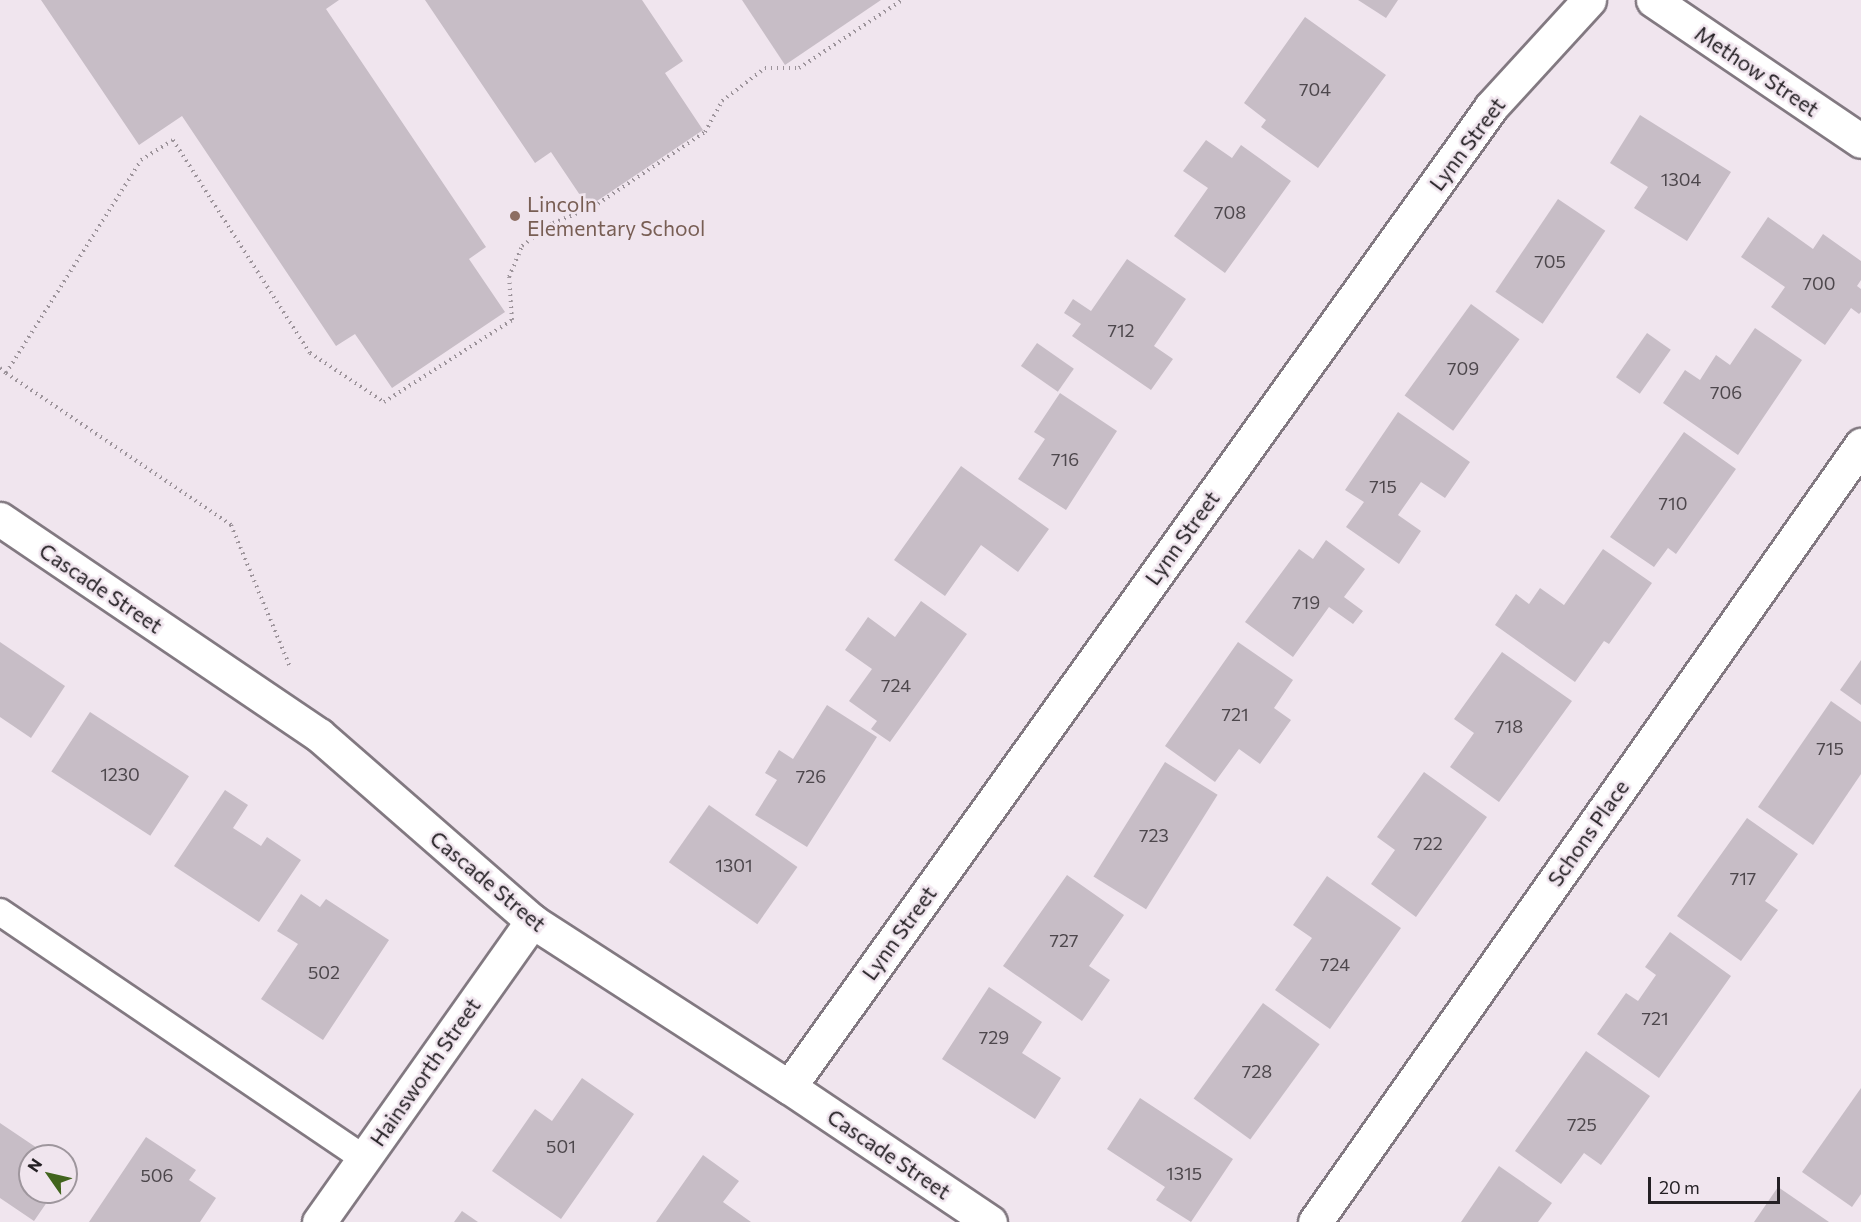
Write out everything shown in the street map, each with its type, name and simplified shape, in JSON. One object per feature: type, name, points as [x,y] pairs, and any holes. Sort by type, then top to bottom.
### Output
[{"type":"street","name":"Lynn Street","points":[[789,1087],[1491,107],[1589,0]]},
{"type":"street","name":"Methow Street","points":[[1653,0],[1861,141]]},
{"type":"street","name":"Schons Place","points":[[1315,1222],[1861,445]]},
{"type":"street","name":"Cascade Street","points":[[0,519],[320,735],[532,921],[789,1087],[990,1222]]},
{"type":"street","name":"Hainsworth Street","points":[[319,1222],[532,921]]},
{"type":"lane","points":[[0,912],[364,1158]]},
{"type":"path","points":[[6,373],[141,160],[172,140],[310,353],[384,402],[512,320],[509,277],[522,246],[553,223],[593,207],[705,132],[722,101],[765,68],[799,68],[902,0]]},
{"type":"path","points":[[0,369],[231,525],[293,672]]},
{"type":"building","points":[[41,0],[339,0],[326,9],[486,247],[469,259],[505,312],[392,388],[355,334],[336,346],[182,116],[139,145]]},
{"type":"building","points":[[425,0],[642,0],[683,61],[665,73],[703,130],[588,207],[551,152],[535,163]]},
{"type":"building","points":[[742,0],[881,0],[785,65]]},
{"type":"building","points":[[1358,0],[1398,0],[1386,18]]},
{"type":"building","points":[[1305,17],[1386,75],[1318,168],[1261,127],[1266,120],[1244,103]]},
{"type":"building","points":[[1640,115],[1731,172],[1687,241],[1634,208],[1648,187],[1610,163]]},
{"type":"building","points":[[1206,140],[1232,158],[1241,145],[1291,181],[1225,273],[1174,236],[1208,188],[1183,171]]},
{"type":"building","points":[[1558,199],[1605,231],[1543,324],[1495,292]]},
{"type":"building","points":[[1768,217],[1813,249],[1823,234],[1861,261],[1861,280],[1857,286],[1861,289],[1861,312],[1859,314],[1851,308],[1825,345],[1771,307],[1785,287],[1741,257]]},
{"type":"building","points":[[1127,259],[1186,299],[1154,346],[1173,359],[1151,390],[1072,336],[1081,324],[1064,313],[1073,299],[1091,311]]},
{"type":"building","points":[[1471,304],[1520,339],[1453,431],[1405,395]]},
{"type":"building","points":[[1755,328],[1802,360],[1738,455],[1663,403],[1685,370],[1700,380],[1716,355],[1730,365]]},
{"type":"building","points":[[1647,333],[1671,350],[1640,394],[1616,377]]},
{"type":"building","points":[[1037,343],[1074,369],[1058,392],[1021,366]]},
{"type":"building","points":[[1060,393],[1117,431],[1066,510],[1018,479],[1045,439],[1034,432]]},
{"type":"building","points":[[1398,412],[1470,462],[1445,498],[1421,482],[1398,515],[1421,531],[1399,564],[1346,527],[1364,502],[1345,490]]},
{"type":"building","points":[[1684,432],[1736,469],[1676,554],[1668,548],[1654,567],[1610,537]]},
{"type":"building","points":[[961,466],[1049,529],[1018,572],[981,545],[945,596],[894,560]]},
{"type":"building","points":[[1326,540],[1365,569],[1344,597],[1363,611],[1353,624],[1329,607],[1293,657],[1245,622],[1299,549],[1313,559]]},
{"type":"building","points":[[1603,549],[1652,583],[1609,644],[1604,641],[1575,682],[1495,625],[1516,594],[1529,604],[1540,588],[1564,605]]},
{"type":"building","points":[[921,601],[967,634],[890,742],[871,729],[877,721],[849,701],[872,669],[845,650],[868,617],[895,637]]},
{"type":"building","points":[[0,642],[65,686],[31,738],[0,717]]},
{"type":"building","points":[[1238,642],[1293,680],[1274,708],[1291,720],[1260,764],[1239,749],[1215,782],[1165,746]]},
{"type":"building","points":[[1502,652],[1572,701],[1499,802],[1450,767],[1474,733],[1454,719]]},
{"type":"building","points":[[1861,660],[1861,705],[1840,690]]},
{"type":"building","points":[[1831,701],[1861,722],[1861,774],[1813,845],[1758,807]]},
{"type":"building","points":[[827,705],[877,737],[807,847],[755,815],[777,780],[765,773],[779,750],[793,759]]},
{"type":"building","points":[[90,712],[189,776],[150,836],[51,772]]},
{"type":"building","points":[[1165,762],[1218,795],[1146,909],[1093,876]]},
{"type":"building","points":[[1424,772],[1487,817],[1416,917],[1371,884],[1395,850],[1377,837]]},
{"type":"building","points":[[225,790],[248,805],[233,828],[261,846],[267,837],[301,860],[259,922],[174,866]]},
{"type":"building","points":[[709,805],[797,867],[757,924],[669,862]]},
{"type":"building","points":[[1747,818],[1798,854],[1765,901],[1778,910],[1741,961],[1677,916]]},
{"type":"building","points":[[1067,875],[1124,915],[1089,966],[1110,980],[1082,1021],[1003,966]]},
{"type":"building","points":[[1327,876],[1401,928],[1330,1029],[1275,990],[1312,938],[1293,925]]},
{"type":"building","points":[[301,894],[320,907],[326,899],[389,940],[323,1040],[261,999],[298,944],[277,931]]},
{"type":"building","points":[[1670,932],[1731,976],[1659,1078],[1597,1034],[1626,993],[1638,1001],[1656,975],[1645,967]]},
{"type":"building","points":[[989,987],[1042,1022],[1022,1053],[1061,1078],[1035,1119],[942,1059]]},
{"type":"building","points":[[1263,1003],[1320,1044],[1250,1140],[1194,1098]]},
{"type":"building","points":[[1586,1051],[1650,1096],[1601,1165],[1584,1153],[1561,1184],[1515,1151]]},
{"type":"building","points":[[582,1078],[634,1114],[561,1219],[492,1171],[535,1109],[552,1121]]},
{"type":"building","points":[[1861,1088],[1861,1194],[1852,1207],[1802,1172]]},
{"type":"building","points":[[1140,1098],[1233,1159],[1191,1222],[1156,1200],[1165,1187],[1107,1149]]},
{"type":"building","points":[[0,1123],[31,1144],[18,1144],[18,1204],[46,1204],[34,1221],[0,1198]]},
{"type":"building","points":[[146,1137],[196,1170],[189,1180],[216,1198],[200,1222],[89,1222]]},
{"type":"building","points":[[703,1155],[739,1181],[723,1202],[751,1222],[656,1222]]},
{"type":"building","points":[[1499,1166],[1552,1203],[1538,1222],[1461,1222]]},
{"type":"building","points":[[1778,1187],[1829,1222],[1754,1222]]},
{"type":"building","points":[[462,1211],[478,1222],[454,1222]]},
{"type":"place","name":"Lincoln Elementary School","points":[[515,216]]}]
